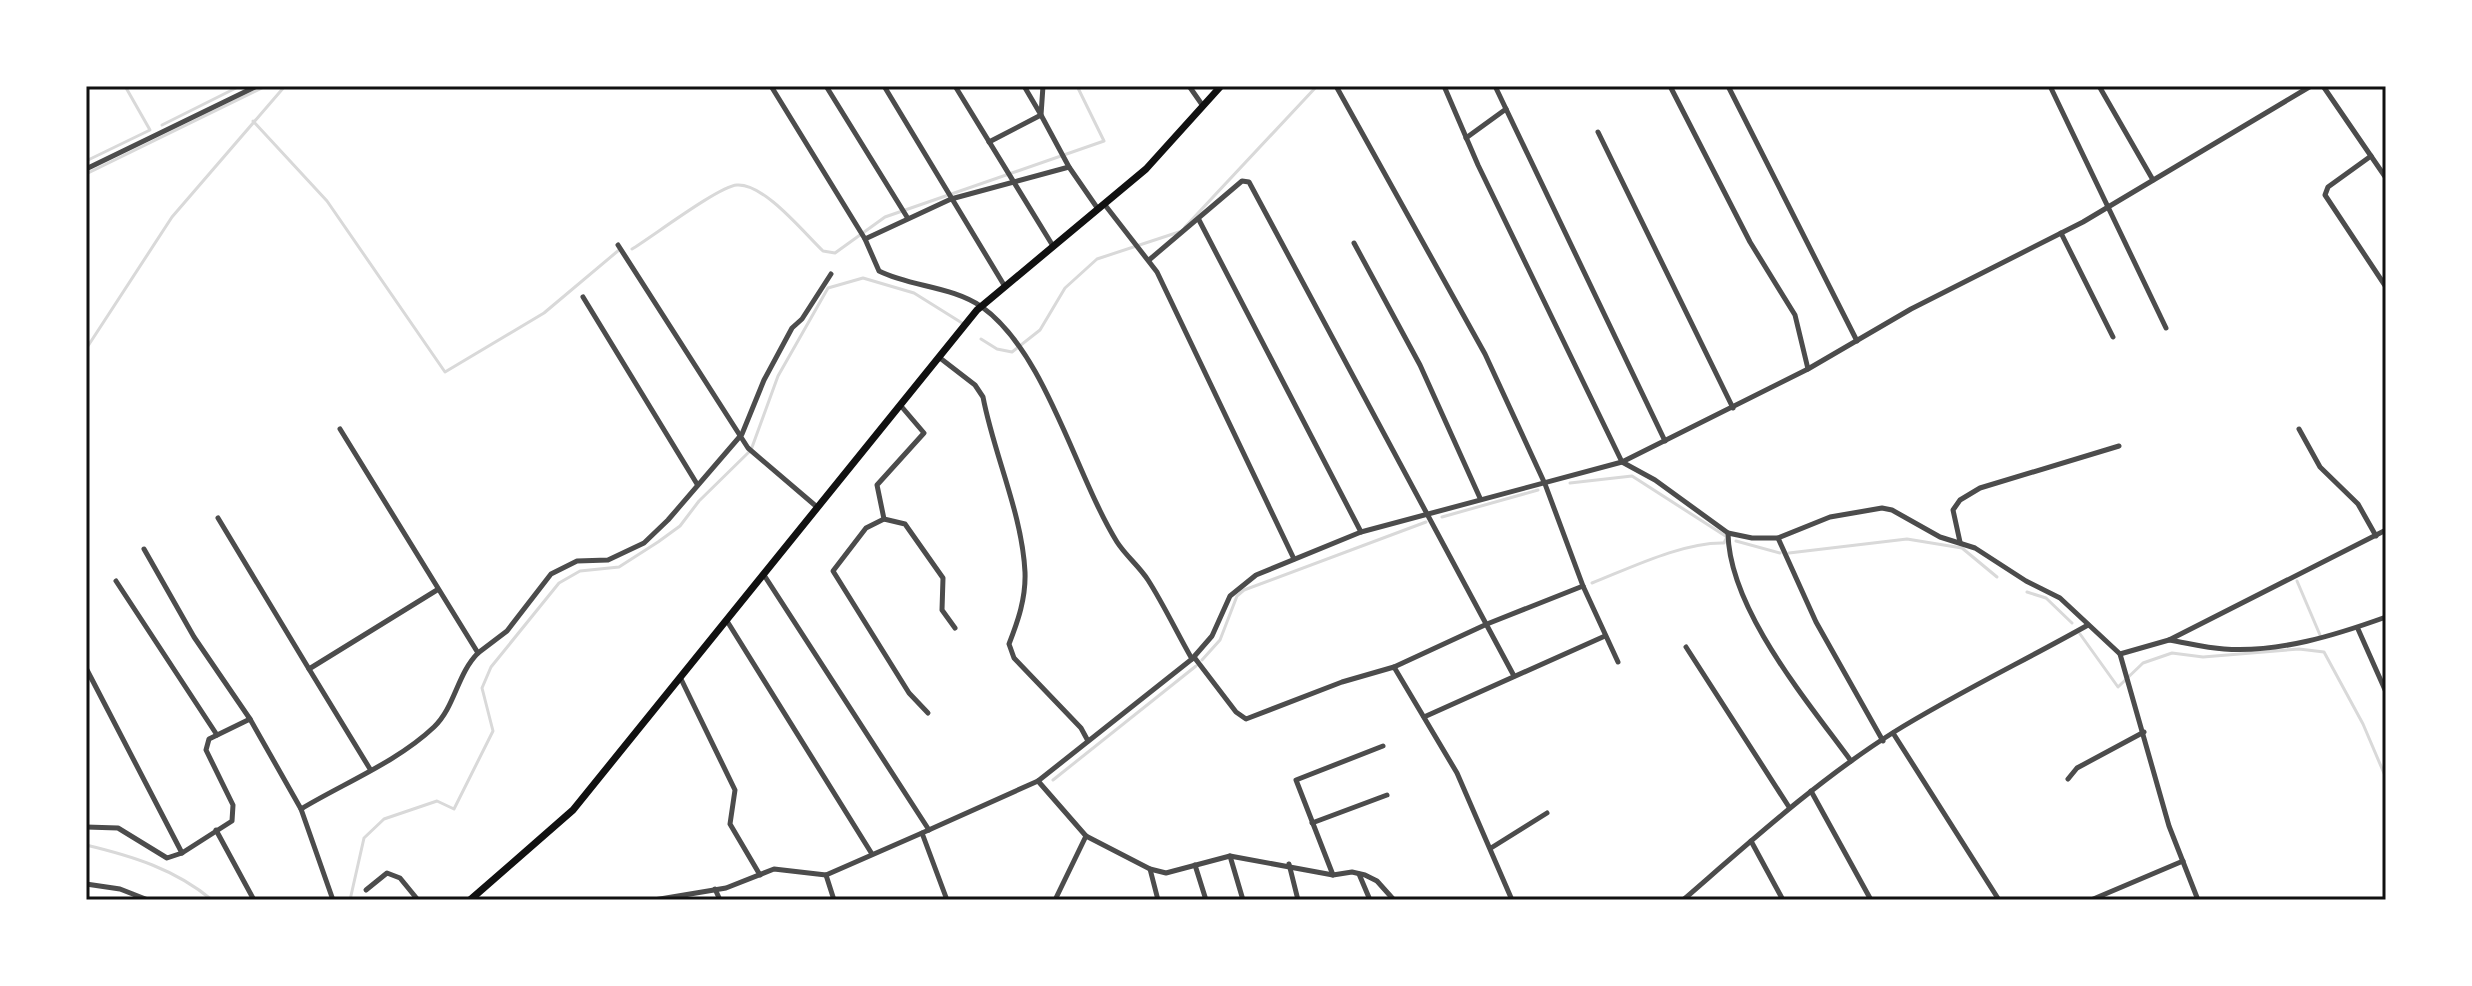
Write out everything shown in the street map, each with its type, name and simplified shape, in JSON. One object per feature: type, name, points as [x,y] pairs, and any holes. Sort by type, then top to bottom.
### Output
[{"type":"main road","points":[[470,900],[573,810],[979,308],[1146,169],[1221,86]]},
{"type":"street","points":[[86,169],[257,86]]},
{"type":"street","points":[[771,86],[855,221],[879,271],[932,286],[979,308],[1009,333],[1028,358],[1118,544],[1147,577],[1193,658],[1236,712],[1246,719],[1342,682],[1394,667],[1487,624],[1583,586]]},
{"type":"street","points":[[826,86],[905,214]]},
{"type":"street","points":[[884,86],[1004,285]]},
{"type":"street","points":[[955,86],[1053,246]]},
{"type":"street","points":[[1024,86],[1069,167],[1147,257],[1294,559]]},
{"type":"street","points":[[1041,115],[1043,86]]},
{"type":"street","points":[[1189,86],[1203,106]]},
{"type":"street","points":[[1336,86],[1485,354],[1545,484],[1583,586],[1618,662]]},
{"type":"street","points":[[1444,86],[1622,462],[1655,480],[1728,533],[1752,538],[1778,538],[1830,517],[1882,508],[1902,514],[1940,537],[1960,542],[2060,598],[2120,654],[2169,826],[2198,900]]},
{"type":"street","points":[[1495,86],[1665,441]]},
{"type":"street","points":[[1670,86],[1750,242],[1795,315],[1808,369]]},
{"type":"street","points":[[1728,86],[1857,341]]},
{"type":"street","points":[[2050,86],[2166,328]]},
{"type":"street","points":[[2099,86],[2153,180]]},
{"type":"street","points":[[654,900],[715,889],[774,869],[826,875],[1038,781],[1193,658],[1212,636],[1230,596],[1241,584],[1361,532],[1622,462],[1808,369],[1911,309],[2061,233],[2311,86]]},
{"type":"street","points":[[2323,86],[2386,178]]},
{"type":"street","points":[[1466,138],[1506,109]]},
{"type":"street","points":[[989,142],[1041,115]]},
{"type":"street","points":[[1598,132],[1733,408]]},
{"type":"street","points":[[2371,156],[2328,187],[2325,195],[2386,287]]},
{"type":"street","points":[[863,236],[948,196],[1069,167]]},
{"type":"street","points":[[1147,257],[1199,220],[1242,181],[1249,182],[1514,676]]},
{"type":"street","points":[[1199,220],[1361,532]]},
{"type":"street","points":[[2061,233],[2113,337]]},
{"type":"street","points":[[1354,243],[1420,365],[1480,498]]},
{"type":"street","points":[[618,245],[742,434],[748,448],[817,507]]},
{"type":"street","points":[[301,809],[370,769],[433,727],[444,715],[466,666],[507,631],[551,574],[577,561],[608,560],[644,543],[742,434],[764,380],[792,328],[802,319],[831,274]]},
{"type":"street","points":[[583,297],[697,484]]},
{"type":"street","points":[[940,358],[975,385],[983,397],[1019,537],[1025,573],[1021,612],[1009,644],[1014,658],[1081,728],[1088,741]]},
{"type":"street","points":[[884,519],[877,485],[924,431],[901,406]]},
{"type":"street","points":[[340,429],[478,653]]},
{"type":"street","points":[[2299,429],[2320,467],[2358,504],[2376,536]]},
{"type":"street","points":[[1960,542],[1953,510],[1960,500],[1980,488],[2119,446]]},
{"type":"street","points":[[218,518],[370,769]]},
{"type":"street","points":[[928,713],[909,693],[833,571],[866,528],[884,519],[905,524],[943,578],[942,610],[955,628]]},
{"type":"street","points":[[2120,654],[2169,640],[2386,530]]},
{"type":"street","points":[[1728,533],[1740,584],[1756,623],[1851,761]]},
{"type":"street","points":[[1778,538],[1816,622],[1883,741]]},
{"type":"street","points":[[144,549],[194,637],[250,719],[301,809],[333,900]]},
{"type":"street","points":[[763,574],[929,830]]},
{"type":"street","points":[[116,581],[217,735]]},
{"type":"street","points":[[309,669],[437,590]]},
{"type":"street","points":[[2169,640],[2226,649],[2307,642],[2358,629],[2386,617]]},
{"type":"street","points":[[726,620],[872,854]]},
{"type":"street","points":[[1683,900],[1789,807],[1851,761],[1893,733],[2088,625]]},
{"type":"street","points":[[2358,629],[2386,692]]},
{"type":"street","points":[[1424,717],[1605,636]]},
{"type":"street","points":[[1686,647],[1789,807]]},
{"type":"street","points":[[1394,667],[1457,773],[1512,900]]},
{"type":"street","points":[[86,668],[182,853]]},
{"type":"street","points":[[681,679],[735,790],[730,824],[760,875]]},
{"type":"street","points":[[86,827],[118,828],[167,858],[182,853],[232,821],[234,812],[206,750],[209,739],[250,719]]},
{"type":"street","points":[[2068,779],[2077,768],[2144,732]]},
{"type":"street","points":[[1893,733],[1999,900]]},
{"type":"street","points":[[1333,875],[1297,778],[1383,746]]},
{"type":"street","points":[[1038,781],[1086,836],[1150,869],[1166,873],[1230,856],[1289,864],[1333,875],[1359,874],[1377,881],[1394,900]]},
{"type":"street","points":[[1811,791],[1871,900]]},
{"type":"street","points":[[1312,823],[1387,795]]},
{"type":"street","points":[[1491,848],[1547,813]]},
{"type":"street","points":[[216,830],[254,900]]},
{"type":"street","points":[[922,833],[947,900]]},
{"type":"street","points":[[1053,899],[1086,836]]},
{"type":"street","points":[[1751,841],[1783,900]]},
{"type":"street","points":[[1230,856],[1243,900]]},
{"type":"street","points":[[2091,900],[2183,861]]},
{"type":"street","points":[[1289,864],[1298,900]]},
{"type":"street","points":[[1195,865],[1206,900]]},
{"type":"street","points":[[1150,869],[1158,900]]},
{"type":"street","points":[[366,890],[387,873],[400,878],[418,900]]},
{"type":"street","points":[[1359,874],[1370,900]]},
{"type":"street","points":[[826,875],[834,900]]},
{"type":"street","points":[[86,884],[120,889],[148,900]]},
{"type":"street","points":[[715,889],[720,900]]},
{"type":"waterway","points":[[86,161],[150,130],[125,86]]},
{"type":"waterway","points":[[162,125],[240,86]]},
{"type":"waterway","points":[[86,174],[266,86]]},
{"type":"waterway","points":[[86,349],[172,217],[285,86]]},
{"type":"waterway","points":[[632,249],[701,203],[737,185],[748,187],[771,200],[823,251],[835,253],[885,217],[1104,141],[1077,86]]},
{"type":"waterway","points":[[1185,227],[1317,86]]},
{"type":"waterway","points":[[253,121],[327,201],[445,372],[544,313],[619,250]]},
{"type":"waterway","points":[[981,339],[997,349],[1012,352],[1040,330],[1065,288],[1097,259],[1179,232]]},
{"type":"waterway","points":[[350,900],[364,838],[384,819],[437,801],[454,809],[493,731],[482,688],[491,667],[559,583],[580,571],[619,567],[658,542],[680,526],[699,501],[751,450],[778,376],[828,288],[863,278],[914,293],[962,323]]},
{"type":"waterway","points":[[1570,483],[1632,476],[1727,537],[1724,543],[1674,551],[1592,583]]},
{"type":"waterway","points":[[1442,517],[1538,490]]},
{"type":"waterway","points":[[1202,660],[1220,640],[1237,596],[1244,590],[1426,522]]},
{"type":"waterway","points":[[1789,553],[1907,539],[1962,548],[1997,577]]},
{"type":"waterway","points":[[1736,541],[1780,553]]},
{"type":"waterway","points":[[2297,581],[2320,635]]},
{"type":"waterway","points":[[2027,592],[2046,598],[2072,623]]},
{"type":"waterway","points":[[2080,634],[2118,687],[2143,663],[2172,653],[2203,657],[2299,649],[2324,652],[2363,724],[2386,778]]},
{"type":"waterway","points":[[1053,780],[1196,666]]},
{"type":"waterway","points":[[86,845],[152,865],[183,880],[212,900]]}]
